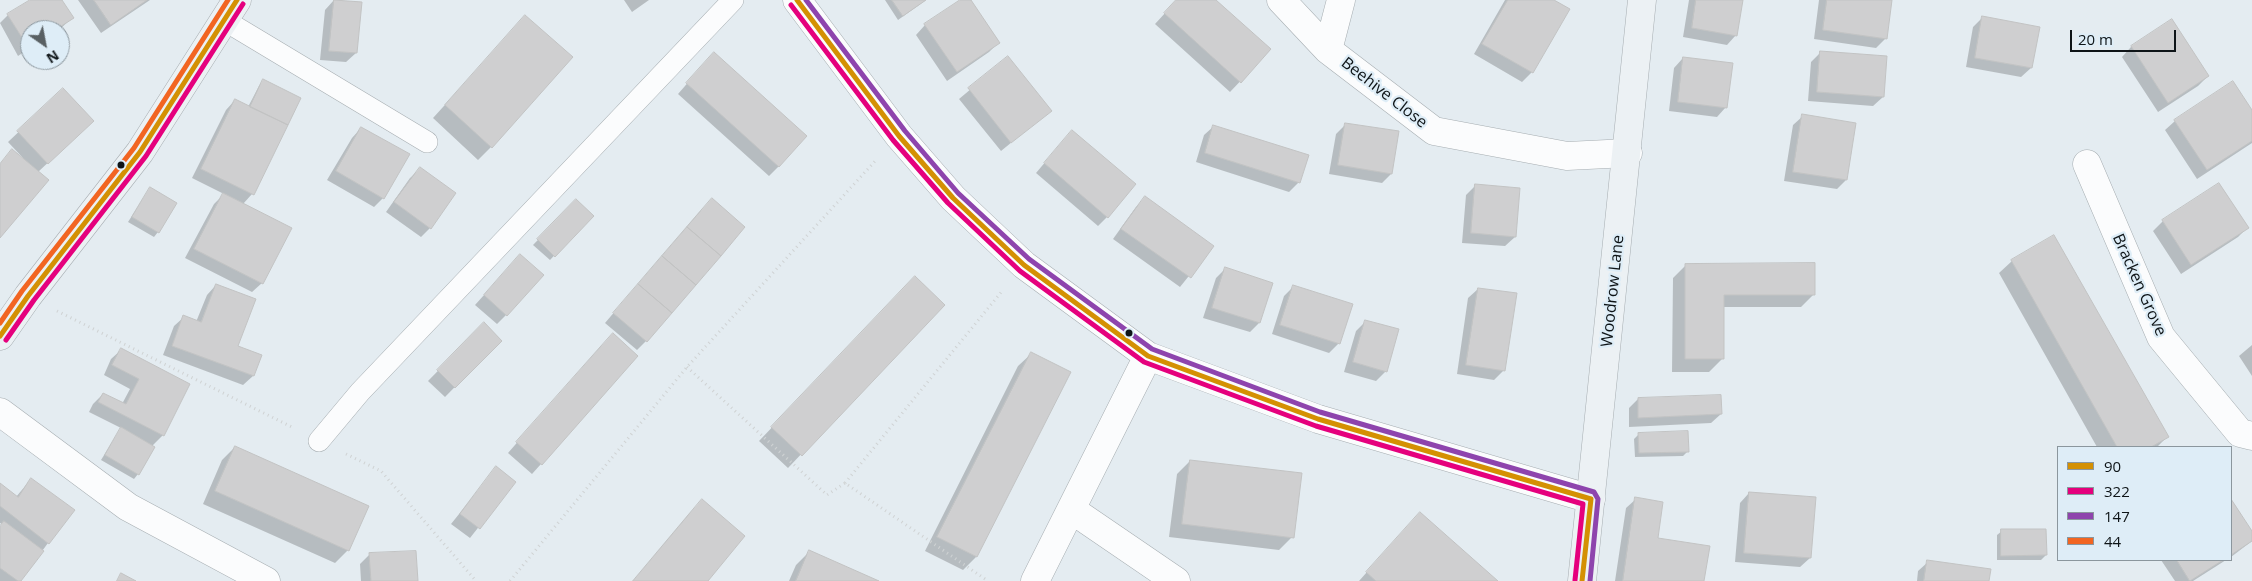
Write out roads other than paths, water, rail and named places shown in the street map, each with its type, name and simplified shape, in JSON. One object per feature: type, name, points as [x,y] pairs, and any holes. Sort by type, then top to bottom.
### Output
[{"type":"street","points":[[797,0],[899,136],[953,198],[1024,266],[1148,356],[1318,420],[1591,499]]},
{"type":"street","name":"Beehive Close","points":[[1280,0],[1328,50],[1434,131],[1567,156],[1628,152]]},
{"type":"street","points":[[1328,50],[1341,0]]},
{"type":"street","name":"Woodrow Lane","points":[[1582,581],[1628,152],[1642,0]]},
{"type":"street","points":[[0,336],[28,296],[140,152],[230,10]]},
{"type":"street","name":"Bracken Grove","points":[[2086,164],[2161,338],[2240,433],[2252,436]]},
{"type":"street","points":[[1035,581],[1148,356]]},
{"type":"street","points":[[0,412],[128,507],[266,581]]},
{"type":"street","points":[[1072,510],[1176,581]]},
{"type":"lane","points":[[319,440],[360,392],[733,0]]},
{"type":"lane","points":[[230,10],[428,142]]}]
